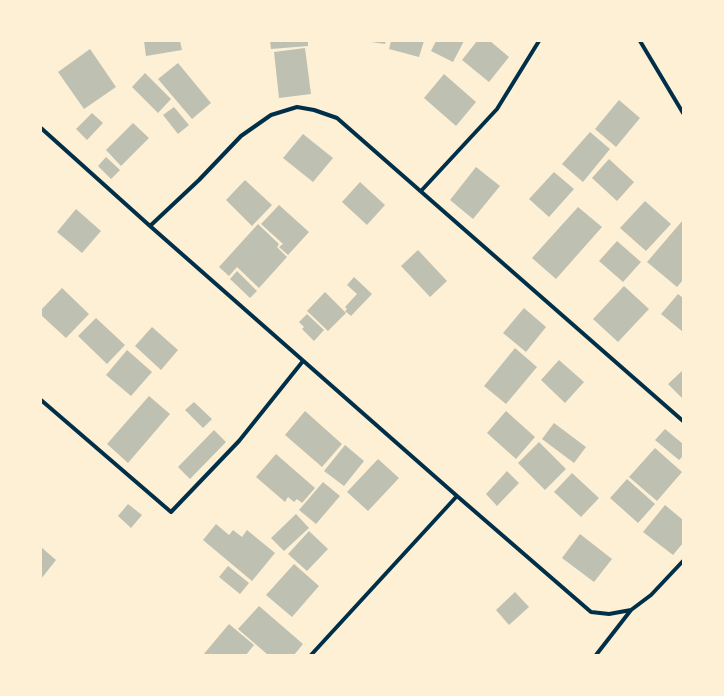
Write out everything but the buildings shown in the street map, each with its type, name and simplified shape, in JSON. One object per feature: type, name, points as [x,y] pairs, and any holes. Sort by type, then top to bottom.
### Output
[{"type":"street","points":[[421,192],[497,109],[539,41]]},
{"type":"street","points":[[640,41],[683,113]]},
{"type":"street","points":[[150,226],[241,136],[271,115],[297,108],[314,110],[337,118],[683,421]]},
{"type":"street","points":[[41,128],[303,361],[591,612],[609,614],[631,610]]},
{"type":"street","points":[[41,400],[171,512],[239,441],[303,361]]},
{"type":"street","points":[[311,655],[457,496]]},
{"type":"street","points":[[596,655],[631,610],[651,596],[683,561]]}]
